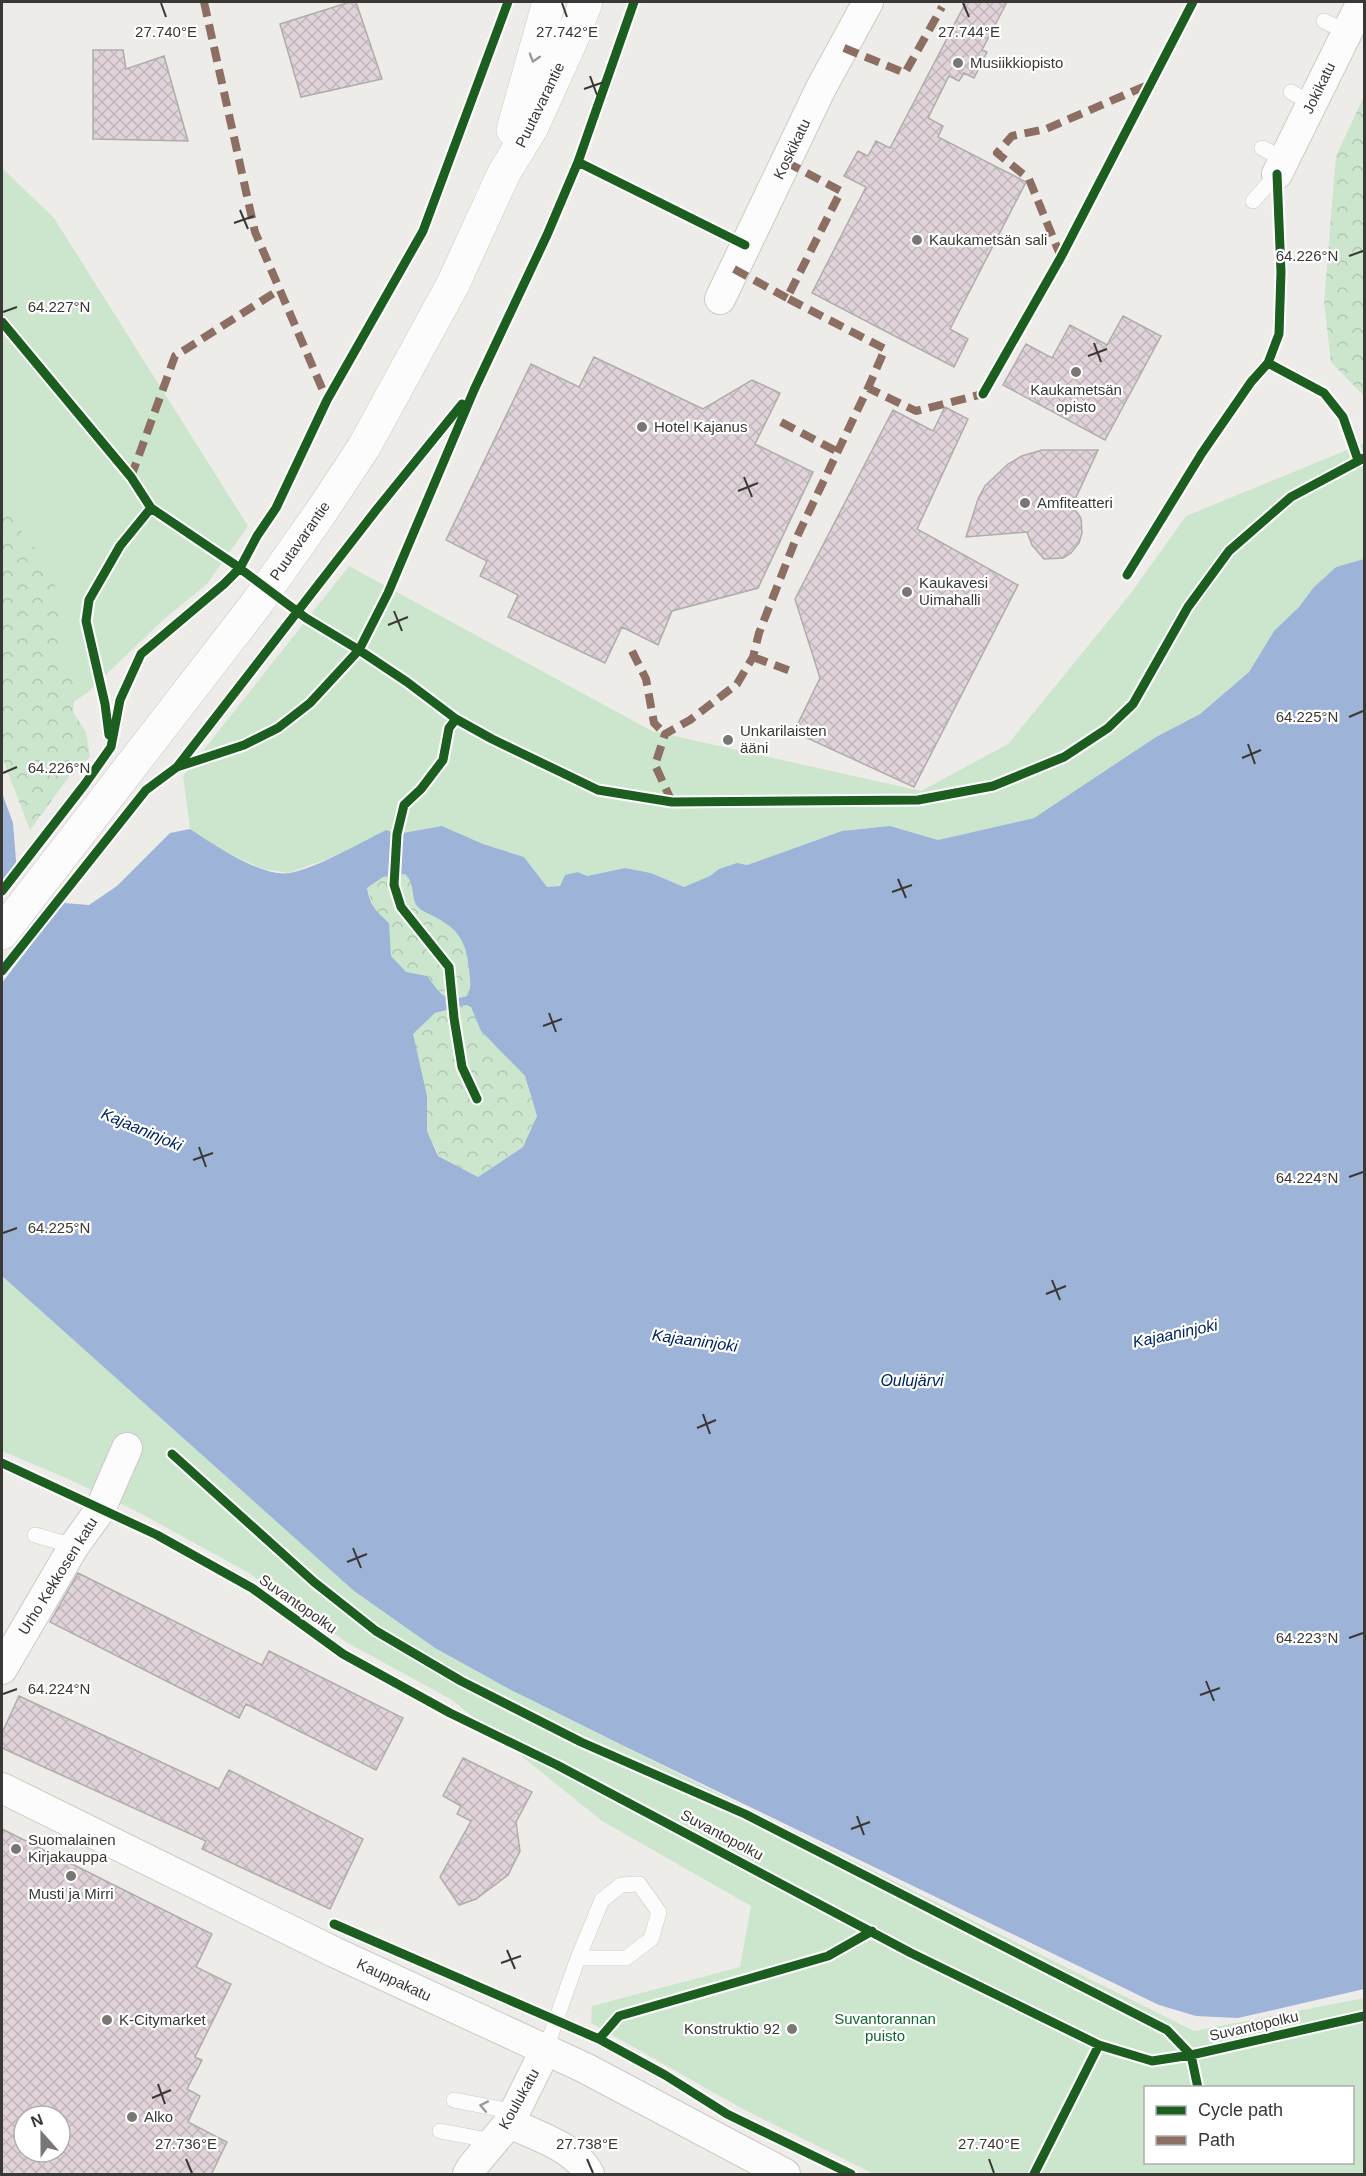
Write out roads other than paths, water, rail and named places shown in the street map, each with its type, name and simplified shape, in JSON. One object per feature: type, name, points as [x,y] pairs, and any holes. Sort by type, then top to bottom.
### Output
[{"type":"main road","name":"Puutavarantie","points":[[504,173],[515,120],[549,2]]},
{"type":"main road","name":"Puutavarantie","points":[[2,933],[256,603],[364,447],[453,284],[504,173],[532,127],[586,2]]},
{"type":"street","name":"Koskikatu","points":[[720,299],[821,88],[868,2]]},
{"type":"street","name":"Jokikatu","points":[[1274,160],[1335,26],[1362,2]]},
{"type":"street","name":"Urho Kekkosen katu","points":[[2,1666],[74,1546],[100,1509],[127,1448]]},
{"type":"street","name":"Kauppakatu","points":[[2,1788],[334,1952],[585,2068],[785,2175]]},
{"type":"street","name":"Koulukatu","points":[[468,2175],[506,2125],[545,2051]]},
{"type":"street","points":[[506,2125],[570,2154],[584,2164],[589,2175]]},
{"type":"lane","points":[[1253,201],[1274,160]]},
{"type":"lane","points":[[35,1535],[74,1546]]},
{"type":"lane","points":[[545,2051],[578,1958],[602,1900],[621,1885],[639,1884],[659,1912],[651,1939],[626,1958],[578,1958]]},
{"type":"lane","points":[[454,2100],[506,2125]]},
{"type":"lane","points":[[440,2131],[506,2125]]},
{"type":"water","name":"Oulujärvi","points":[[1364,559],[1364,1989],[1238,2018],[1196,2016],[1159,2005],[511,1690],[435,1648],[354,1591],[2,1276],[2,793],[13,823],[17,873],[39,901],[89,905],[117,886],[170,833],[190,829],[252,865],[279,873],[290,873],[313,866],[386,830],[397,834],[442,826],[483,844],[524,857],[547,887],[560,886],[565,875],[578,872],[587,876],[625,868],[651,873],[684,887],[710,876],[719,869],[737,863],[747,865],[842,831],[890,826],[938,840],[1034,818],[1156,737],[1200,714],[1249,672],[1274,631],[1299,607],[1314,587],[1336,567]],"holes":[[[405,874],[409,878],[414,900],[419,908],[444,922],[456,932],[464,945],[470,980],[470,990],[467,996],[452,998],[442,995],[427,976],[406,972],[391,956],[389,923],[374,908],[367,888],[383,877]],[[466,1005],[471,1007],[481,1031],[525,1076],[537,1116],[523,1147],[478,1177],[438,1156],[427,1131],[427,1096],[413,1034],[435,1013]]]},
{"type":"place","name":"Musiikkiopisto","points":[[958,63]]},
{"type":"place","name":"Kaukametsän sali","points":[[917,240]]},
{"type":"place","name":"Kaukametsän opisto","points":[[1076,372]]},
{"type":"place","name":"Hotel Kajanus","points":[[642,427]]},
{"type":"place","name":"Amfiteatteri","points":[[1025,503]]},
{"type":"place","name":"Kaukavesi Uimahalli","points":[[907,592]]},
{"type":"place","name":"Unkarilaisten ääni","points":[[728,740]]},
{"type":"place","name":"Suomalainen Kirjakauppa","points":[[16,1849]]},
{"type":"place","name":"Musti ja Mirri","points":[[71,1876]]},
{"type":"place","name":"K-Citymarket","points":[[107,2020]]},
{"type":"place","name":"Konstruktio 92","points":[[792,2029]]},
{"type":"place","name":"Alko","points":[[132,2117]]},
{"type":"water label","name":"Kajaaninjoki","points":[[142,1129]]},
{"type":"water label","name":"Kajaaninjoki","points":[[1175,1333]]},
{"type":"water label","name":"Kajaaninjoki","points":[[695,1340]]},
{"type":"park label","name":"Suvantorannan puisto","points":[[885,2028]]}]
